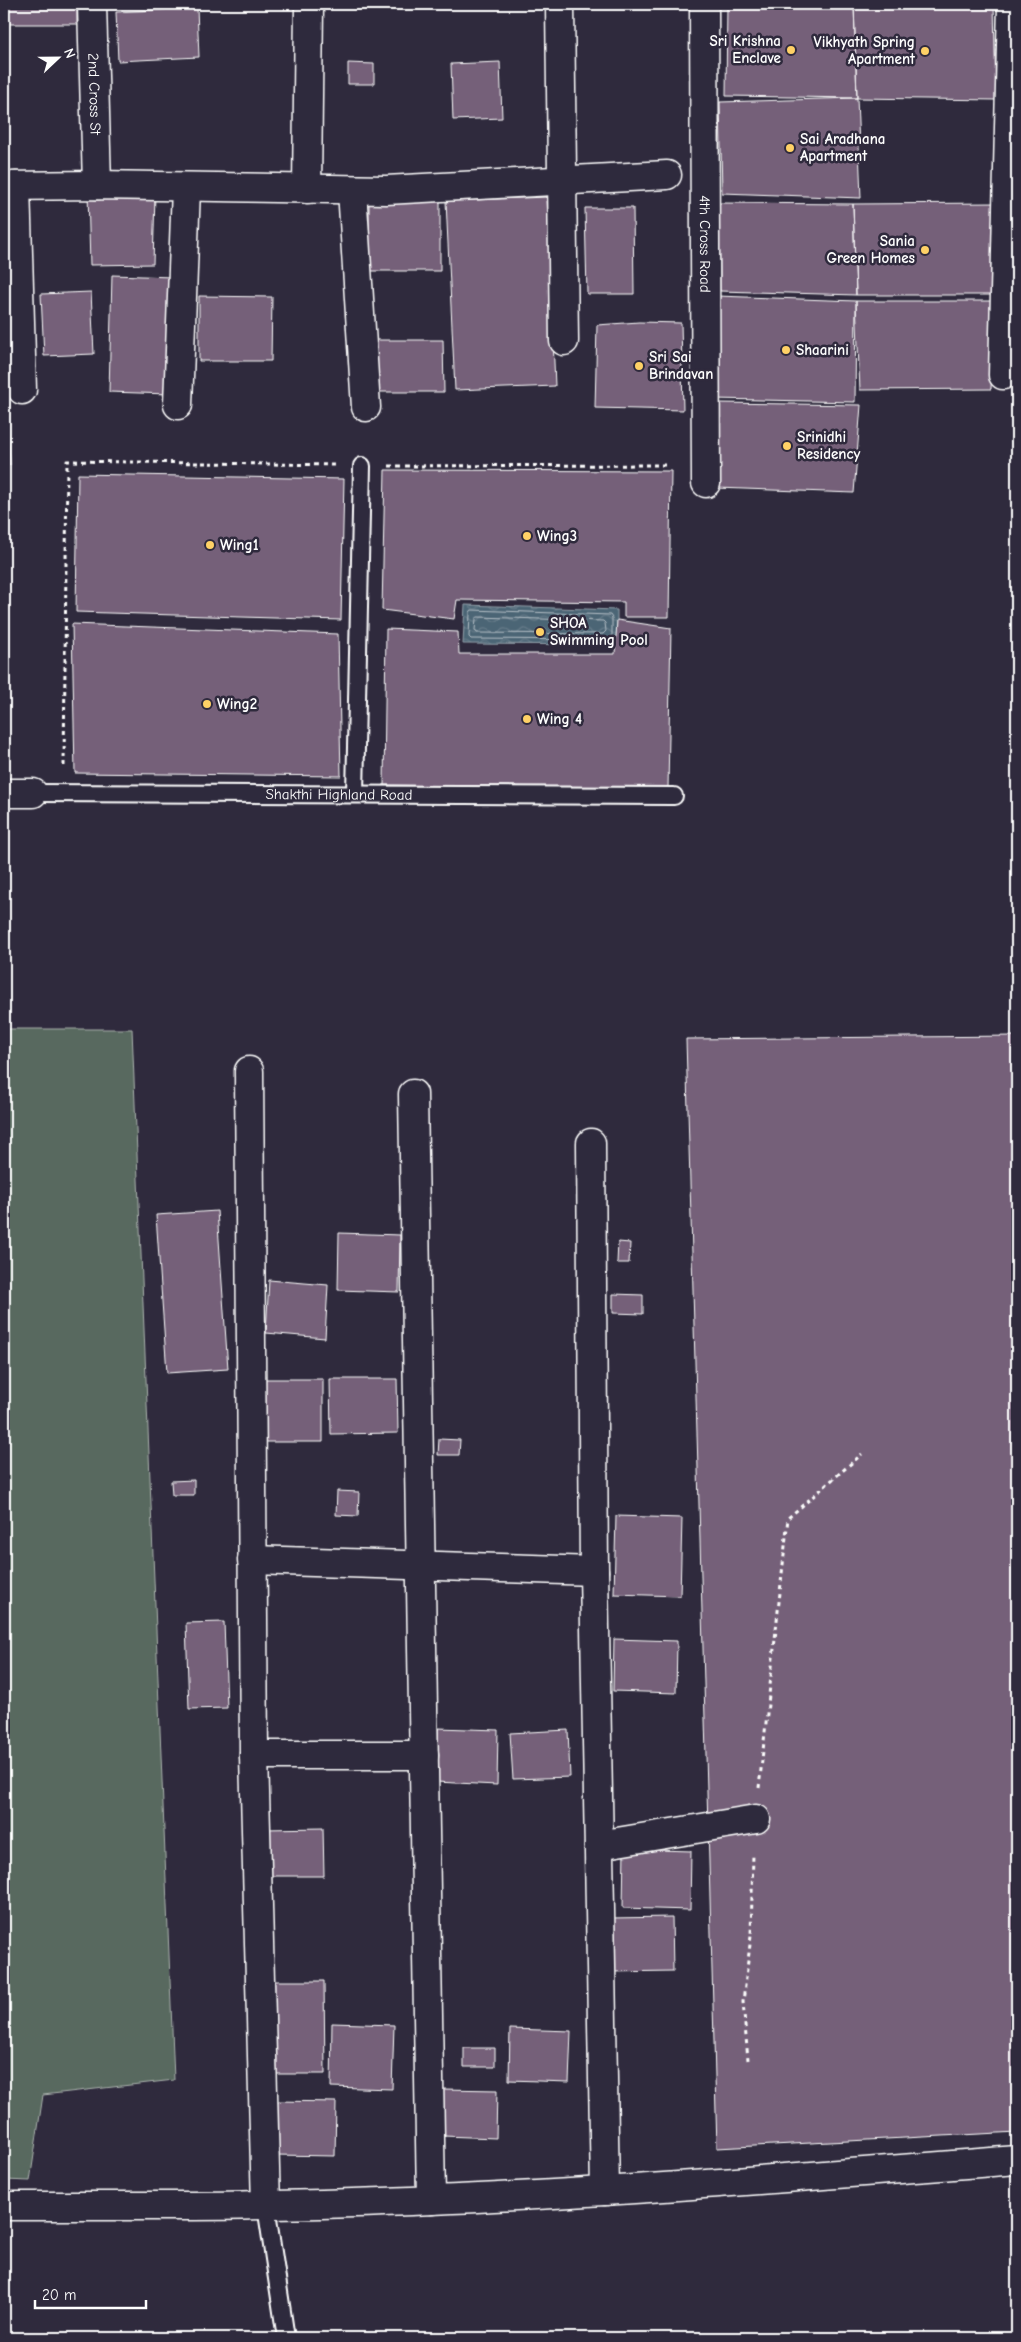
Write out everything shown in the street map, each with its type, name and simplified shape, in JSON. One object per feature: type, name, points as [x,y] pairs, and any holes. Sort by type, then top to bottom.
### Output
[{"type":"street","name":"2nd Cross St","points":[[92,4],[97,185]]},
{"type":"street","points":[[308,189],[309,4]]},
{"type":"street","points":[[560,4],[564,180],[564,341]]},
{"type":"street","name":"4th Cross Road","points":[[704,4],[706,483]]},
{"type":"street","points":[[1003,375],[1014,34],[1012,4]]},
{"type":"street","points":[[22,390],[10,186],[97,185],[352,190],[667,175]]},
{"type":"street","points":[[178,405],[186,188]]},
{"type":"street","points":[[352,190],[366,407]]},
{"type":"street","name":"Shakthi Highland Road","points":[[4,793],[33,793]]},
{"type":"street","points":[[249,1072],[254,1755],[266,2206]]},
{"type":"street","points":[[412,1094],[431,2200]]},
{"type":"street","points":[[591,1143],[594,1571],[605,2191]]},
{"type":"street","points":[[252,1560],[594,1571]]},
{"type":"street","points":[[254,1755],[424,1755]]},
{"type":"street","points":[[599,1844],[756,1819]]},
{"type":"street","points":[[4,2206],[266,2206],[431,2200],[605,2191],[1017,2160]]},
{"type":"lane","points":[[355,794],[362,466]]},
{"type":"lane","name":"Shakthi Highland Road","points":[[33,793],[674,796]]},
{"type":"lane","points":[[266,2206],[286,2338]]},
{"type":"path","points":[[64,775],[67,461],[362,466],[666,465]]},
{"type":"path","points":[[788,1518],[862,1454]]},
{"type":"green space","points":[[4,1029],[132,1029],[174,2080],[43,2095],[30,2181],[4,2180]]},
{"type":"water","name":"SHOA Swimming Pool","points":[[465,605],[617,610],[617,645],[463,644]]},
{"type":"building","points":[[4,4],[77,4],[77,24],[4,24]]},
{"type":"building","name":"Sri Krishna Enclave","points":[[727,4],[854,4],[857,98],[726,96]]},
{"type":"building","name":"Vikhyath Spring Apartment","points":[[854,4],[994,4],[996,100],[857,98]]},
{"type":"building","points":[[197,8],[199,57],[118,61],[116,12]]},
{"type":"building","points":[[500,62],[502,118],[453,120],[451,64]]},
{"type":"building","points":[[348,63],[374,64],[374,84],[348,84]]},
{"type":"building","name":"Sai Aradhana Apartment","points":[[857,98],[861,198],[722,193],[720,102]]},
{"type":"building","points":[[88,193],[155,195],[153,264],[90,265]]},
{"type":"building","points":[[547,197],[555,386],[455,390],[446,201]]},
{"type":"building","points":[[369,200],[440,200],[440,271],[369,271]]},
{"type":"building","points":[[719,203],[853,204],[856,295],[720,291]]},
{"type":"building","name":"Sania Green Homes","points":[[997,203],[995,295],[856,295],[853,204]]},
{"type":"building","points":[[585,208],[633,208],[634,294],[587,294]]},
{"type":"building","points":[[112,275],[172,277],[169,394],[109,392]]},
{"type":"building","points":[[91,292],[94,354],[44,356],[41,294]]},
{"type":"building","points":[[199,296],[272,297],[271,361],[199,361]]},
{"type":"building","name":"Shaarini","points":[[717,296],[856,301],[855,402],[715,399]]},
{"type":"building","points":[[856,301],[994,301],[991,389],[860,390]]},
{"type":"building","name":"Sri Sai Brindavan","points":[[639,322],[681,323],[683,410],[595,408],[597,325]]},
{"type":"building","points":[[377,340],[443,340],[444,392],[377,392]]},
{"type":"building","points":[[4,366],[6,410],[4,411]]},
{"type":"building","name":"Srinidhi Residency","points":[[718,403],[861,405],[854,493],[717,488]]},
{"type":"building","points":[[4,415],[8,415],[10,465],[4,465]]},
{"type":"building","name":"Wing3","points":[[385,470],[671,471],[669,617],[624,617],[624,602],[457,600],[454,619],[382,610]]},
{"type":"building","name":"Wing1","points":[[78,474],[344,479],[341,620],[76,612]]},
{"type":"building","name":"Wing 4","points":[[617,620],[671,628],[668,788],[384,785],[386,629],[458,632],[459,654],[615,654]]},
{"type":"building","name":"Wing2","points":[[72,624],[338,634],[341,776],[75,773]]},
{"type":"building","points":[[1017,1036],[1017,2132],[717,2148],[686,1039]]},
{"type":"building","points":[[217,1211],[228,1369],[167,1373],[156,1215]]},
{"type":"building","points":[[339,1233],[400,1235],[399,1292],[338,1290]]},
{"type":"building","points":[[618,1242],[630,1243],[629,1263],[617,1263]]},
{"type":"building","points":[[269,1280],[328,1285],[325,1338],[266,1333]]},
{"type":"building","points":[[613,1294],[643,1295],[643,1314],[613,1313]]},
{"type":"building","points":[[264,1379],[323,1379],[323,1442],[265,1442]]},
{"type":"building","points":[[330,1379],[397,1379],[398,1433],[331,1434]]},
{"type":"building","points":[[439,1439],[460,1440],[459,1455],[438,1455]]},
{"type":"building","points":[[194,1480],[194,1495],[172,1495],[171,1481]]},
{"type":"building","points":[[337,1491],[359,1492],[358,1516],[336,1515]]},
{"type":"building","points":[[616,1516],[682,1518],[680,1596],[614,1594]]},
{"type":"building","points":[[224,1622],[227,1708],[189,1709],[186,1623]]},
{"type":"building","points":[[614,1639],[677,1641],[676,1693],[613,1691]]},
{"type":"building","points":[[438,1728],[498,1730],[497,1785],[436,1782]]},
{"type":"building","points":[[568,1730],[570,1777],[513,1779],[510,1733]]},
{"type":"building","points":[[323,1828],[324,1876],[267,1876],[266,1829]]},
{"type":"building","points":[[624,1849],[691,1851],[690,1910],[623,1908]]},
{"type":"building","points":[[672,1917],[673,1971],[611,1972],[611,1918]]},
{"type":"building","points":[[267,1981],[324,1981],[325,2074],[267,2074]]},
{"type":"building","points":[[332,2023],[394,2025],[392,2089],[331,2087]]},
{"type":"building","points":[[510,2029],[571,2031],[569,2082],[509,2080]]},
{"type":"building","points":[[464,2048],[495,2048],[495,2067],[464,2067]]},
{"type":"building","points":[[443,2089],[497,2090],[496,2138],[443,2136]]},
{"type":"building","points":[[276,2101],[336,2102],[335,2156],[275,2155]]},
{"type":"place","name":"Sri Krishna Enclave","points":[[791,50]]},
{"type":"place","name":"Vikhyath Spring Apartment","points":[[925,51]]},
{"type":"place","name":"Sai Aradhana Apartment","points":[[790,148]]},
{"type":"place","name":"Sania Green Homes","points":[[925,250]]},
{"type":"place","name":"Shaarini","points":[[786,350]]},
{"type":"place","name":"Sri Sai Brindavan","points":[[639,366]]},
{"type":"place","name":"Srinidhi Residency","points":[[787,446]]},
{"type":"place","name":"Wing3","points":[[527,536]]},
{"type":"place","name":"Wing1","points":[[210,545]]},
{"type":"place","name":"SHOA Swimming Pool","points":[[540,632]]},
{"type":"place","name":"Wing2","points":[[207,704]]},
{"type":"place","name":"Wing 4","points":[[527,719]]}]
